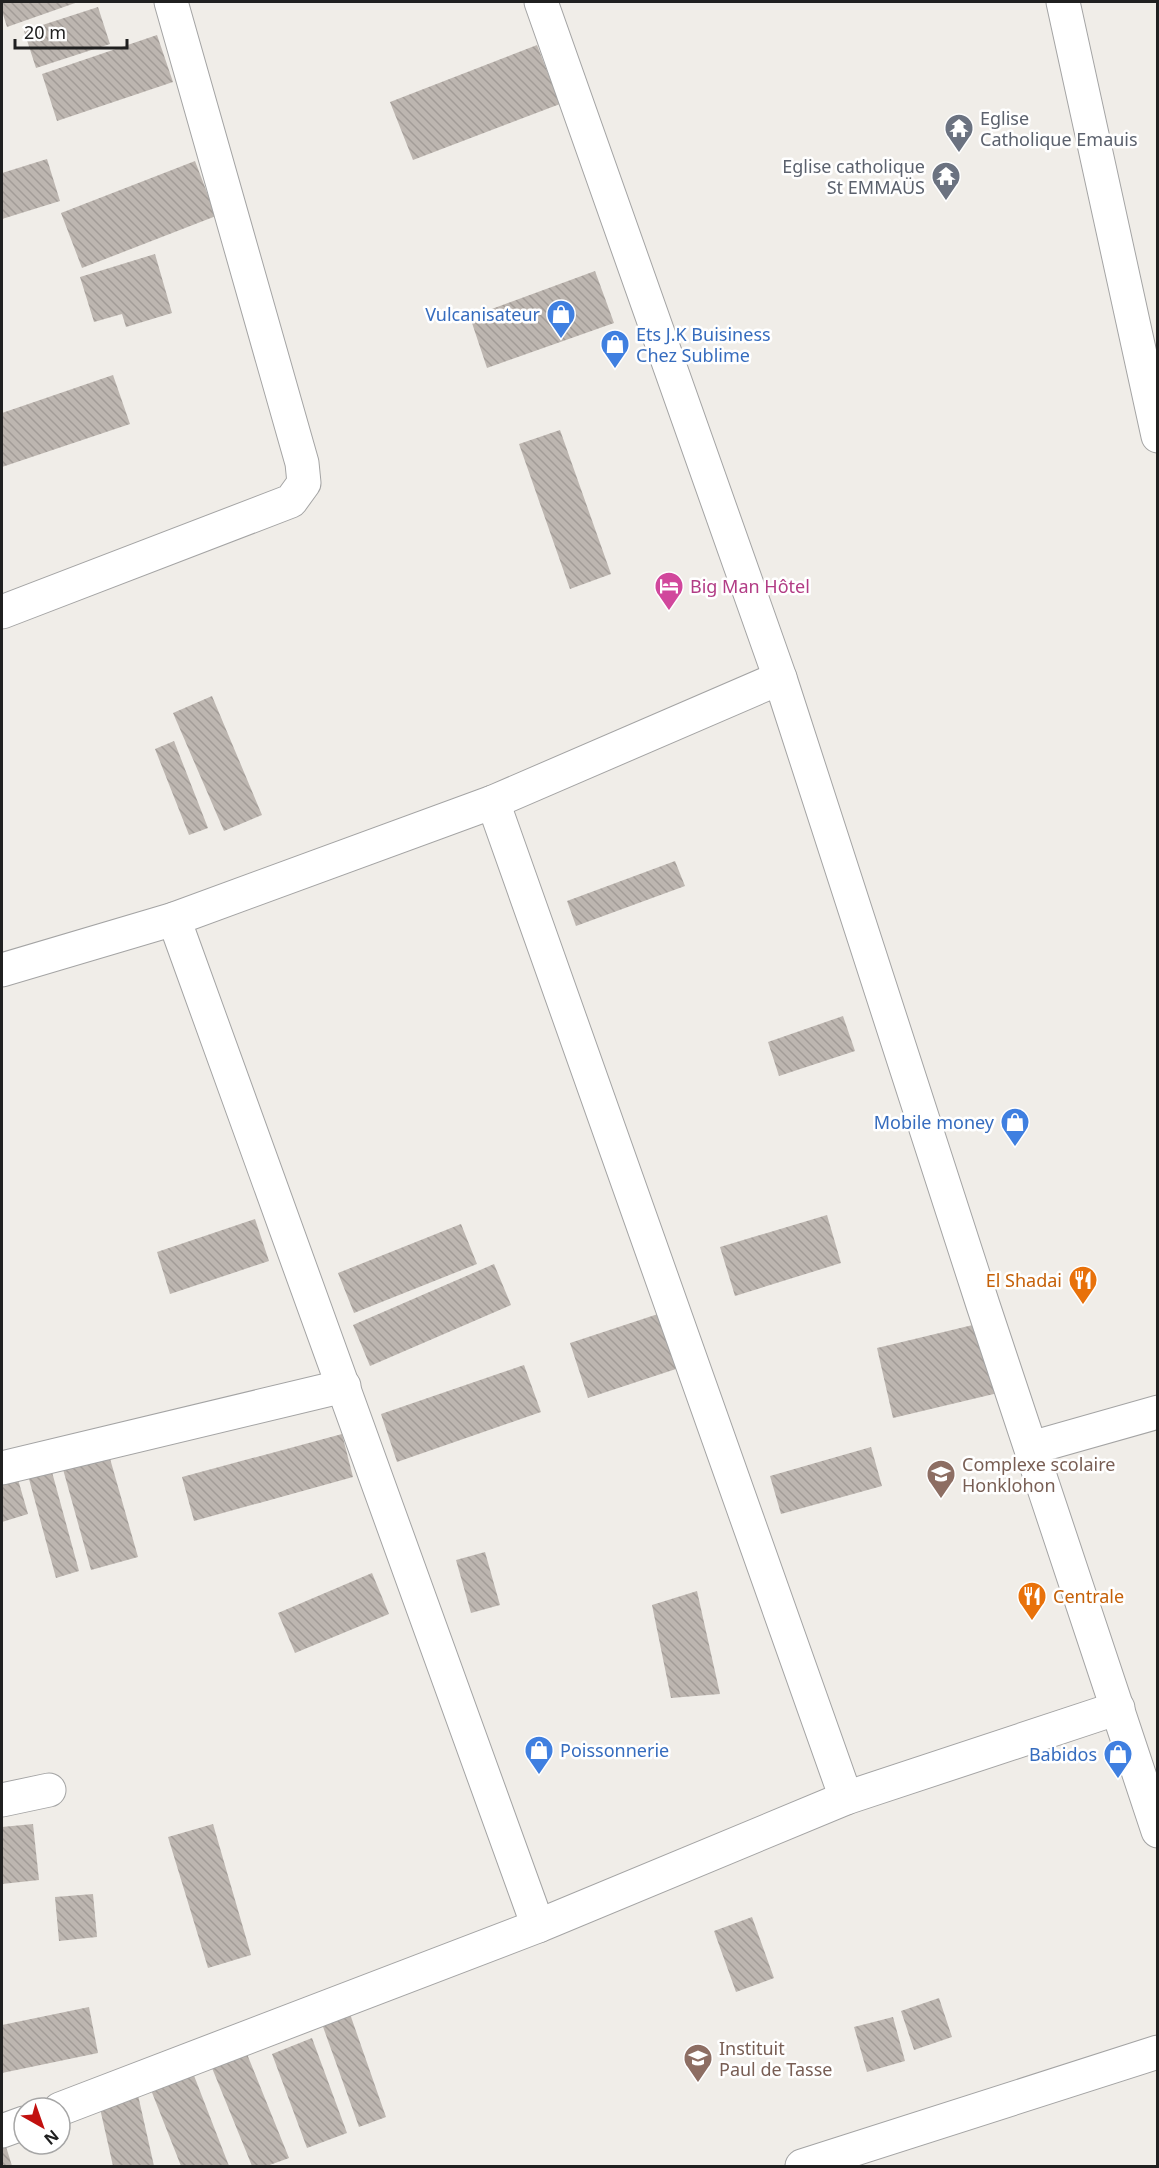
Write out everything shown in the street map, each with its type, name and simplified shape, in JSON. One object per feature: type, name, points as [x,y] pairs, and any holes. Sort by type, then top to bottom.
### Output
[{"type":"street","points":[[2,612],[291,501],[304,483],[302,463],[171,2]]},
{"type":"street","points":[[541,2],[780,678],[1158,1831]]},
{"type":"street","points":[[1063,2],[1158,435]]},
{"type":"street","points":[[2,970],[174,918],[493,802],[780,678]]},
{"type":"street","points":[[493,802],[846,1798]]},
{"type":"street","points":[[174,918],[538,1926]]},
{"type":"street","points":[[3,1462],[344,1386]]},
{"type":"street","points":[[1031,1448],[1158,1412]]},
{"type":"street","points":[[72,2104],[538,1926],[846,1798],[1118,1708]]},
{"type":"street","points":[[2,1800],[49,1790]]},
{"type":"street","points":[[802,2166],[1158,2052]]},
{"type":"building","points":[[2,2],[78,2],[7,27]]},
{"type":"building","points":[[98,7],[110,44],[36,68],[24,31]]},
{"type":"building","points":[[157,35],[173,82],[57,121],[42,74]]},
{"type":"building","points":[[537,45],[560,104],[413,160],[390,102]]},
{"type":"building","points":[[47,159],[60,201],[2,219],[2,173]]},
{"type":"building","points":[[195,161],[216,216],[82,268],[61,213]]},
{"type":"building","points":[[155,254],[172,313],[126,327],[122,314],[94,322],[80,277]]},
{"type":"building","points":[[595,271],[614,323],[487,368],[470,317]]},
{"type":"building","points":[[113,375],[130,424],[2,467],[2,413]]},
{"type":"building","points":[[560,430],[611,574],[570,589],[519,444]]},
{"type":"building","points":[[212,696],[262,815],[224,831],[173,713]]},
{"type":"building","points":[[174,741],[208,828],[189,835],[155,749]]},
{"type":"building","points":[[675,861],[685,886],[576,926],[567,901]]},
{"type":"building","points":[[843,1016],[855,1051],[779,1076],[768,1042]]},
{"type":"building","points":[[827,1215],[841,1263],[735,1296],[720,1247]]},
{"type":"building","points":[[255,1219],[269,1261],[170,1294],[157,1252]]},
{"type":"building","points":[[461,1224],[477,1264],[354,1313],[338,1273]]},
{"type":"building","points":[[494,1264],[511,1305],[370,1366],[353,1325]]},
{"type":"building","points":[[658,1314],[676,1369],[588,1398],[570,1343]]},
{"type":"building","points":[[981,1323],[998,1393],[893,1418],[877,1348]]},
{"type":"building","points":[[524,1365],[541,1412],[397,1462],[381,1414]]},
{"type":"building","points":[[342,1434],[353,1477],[194,1521],[182,1477]]},
{"type":"building","points":[[871,1447],[882,1486],[781,1514],[770,1476]]},
{"type":"building","points":[[107,1448],[138,1557],[91,1570],[61,1462]]},
{"type":"building","points":[[49,1461],[79,1571],[56,1578],[26,1468]]},
{"type":"building","points":[[17,1476],[28,1514],[2,1522],[2,1480]]},
{"type":"building","points":[[485,1552],[500,1605],[471,1613],[456,1560]]},
{"type":"building","points":[[372,1573],[389,1614],[295,1653],[278,1613]]},
{"type":"building","points":[[697,1591],[720,1694],[671,1698],[652,1605]]},
{"type":"building","points":[[33,1824],[39,1880],[2,1884],[2,1827]]},
{"type":"building","points":[[213,1824],[251,1955],[208,1968],[168,1837]]},
{"type":"building","points":[[93,1894],[97,1937],[59,1941],[55,1897]]},
{"type":"building","points":[[752,1917],[774,1978],[736,1992],[714,1931]]},
{"type":"building","points":[[939,1998],[952,2037],[914,2050],[901,2011]]},
{"type":"building","points":[[89,2007],[98,2053],[2,2073],[2,2025]]},
{"type":"building","points":[[350,2014],[386,2117],[359,2127],[322,2024]]},
{"type":"building","points":[[893,2017],[905,2061],[867,2072],[854,2027]]},
{"type":"building","points":[[312,2038],[347,2133],[307,2148],[272,2054]]},
{"type":"building","points":[[247,2054],[289,2158],[267,2166],[252,2166],[212,2068]]},
{"type":"building","points":[[193,2073],[229,2166],[181,2166],[151,2090]]},
{"type":"building","points":[[138,2095],[154,2166],[113,2166],[99,2104]]},
{"type":"building","points":[[4,2140],[12,2166],[2,2166],[2,2141]]},
{"type":"place","name":"Eglise Catholique Emauis","points":[[959,154]]},
{"type":"place","name":"Eglise catholique St EMMAÜS","points":[[946,202]]},
{"type":"place","name":"Vulcanisateur","points":[[561,340]]},
{"type":"place","name":"Ets J.K Buisiness Chez Sublime","points":[[615,370]]},
{"type":"place","name":"Big Man Hôtel","points":[[669,612]]},
{"type":"place","name":"Mobile money","points":[[1015,1148]]},
{"type":"place","name":"El Shadai","points":[[1083,1306]]},
{"type":"place","name":"Complexe scolaire Honklohon","points":[[941,1500]]},
{"type":"place","name":"Centrale","points":[[1032,1622]]},
{"type":"place","name":"Poissonnerie","points":[[539,1776]]},
{"type":"place","name":"Babidos","points":[[1118,1780]]},
{"type":"place","name":"Instituit Paul de Tasse","points":[[698,2084]]}]
